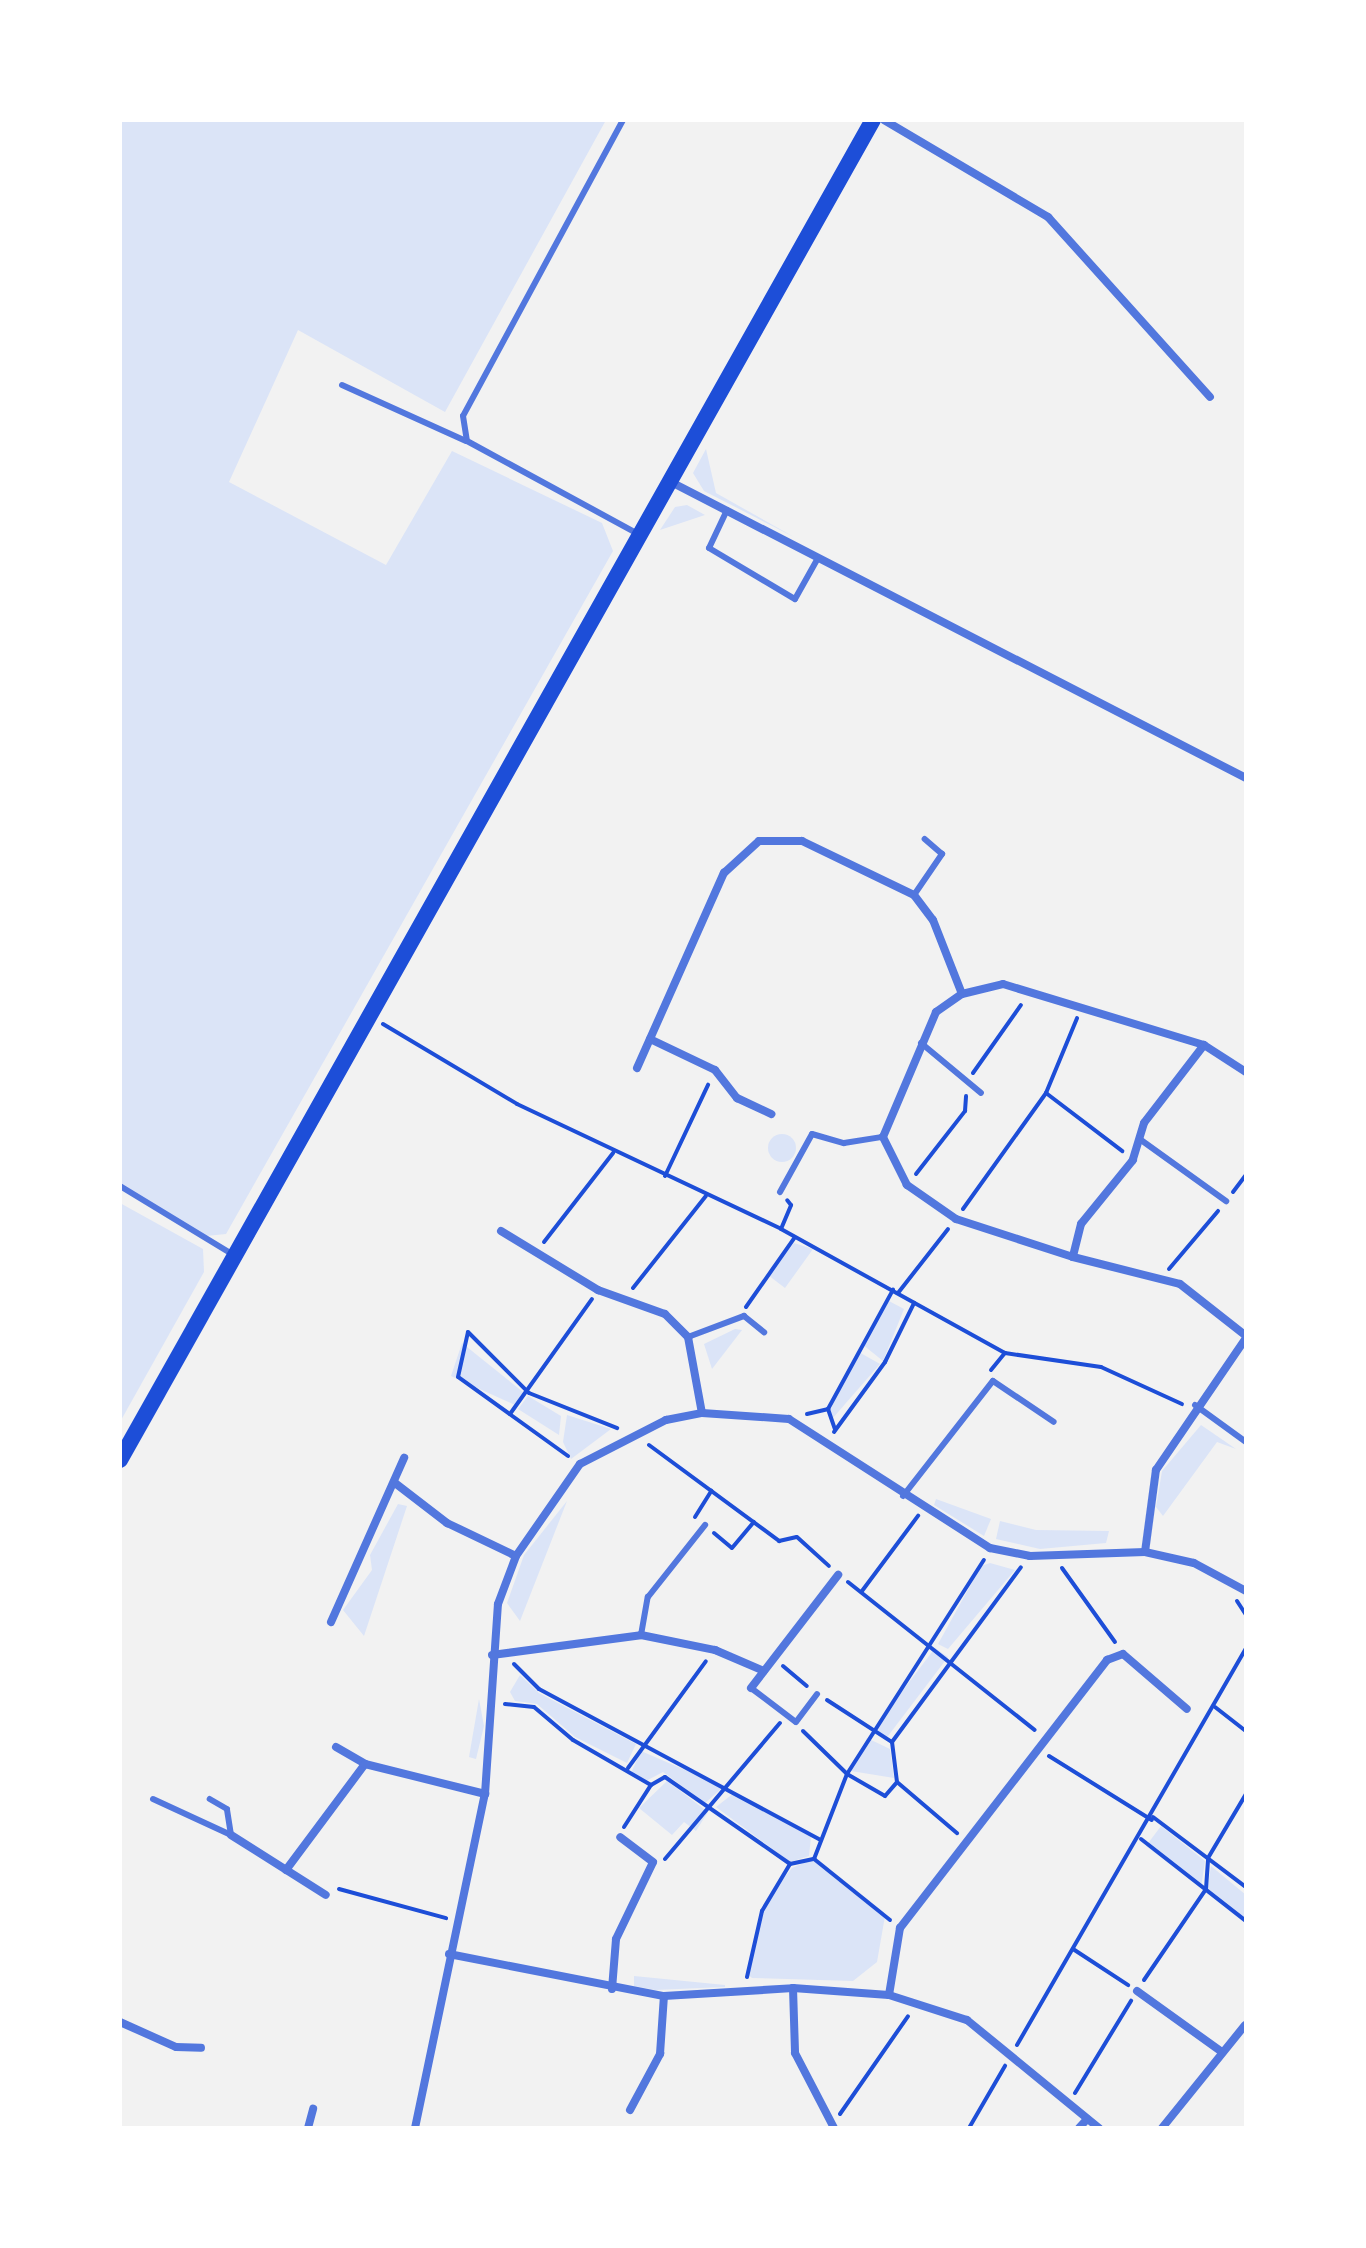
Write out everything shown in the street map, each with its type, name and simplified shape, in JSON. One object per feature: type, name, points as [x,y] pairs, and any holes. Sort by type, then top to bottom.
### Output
[{"type":"main road","points":[[120,1460],[873,120]]},
{"type":"street","points":[[884,120],[1048,217],[1210,397]]},
{"type":"street","points":[[671,482],[1246,778]]},
{"type":"street","points":[[637,1068],[724,873],[759,841],[802,841],[914,895],[933,920],[962,994]]},
{"type":"street","points":[[1145,1552],[1156,1470],[1195,1405],[1246,1337],[1180,1284],[1073,1257],[956,1219],[907,1185],[883,1137],[936,1012],[962,994],[1003,984],[1083,1004],[1204,1045],[1246,1072]]},
{"type":"street","points":[[650,1039],[715,1070],[737,1098],[771,1114]]},
{"type":"street","points":[[1073,1257],[1081,1224],[1133,1160],[1144,1123],[1204,1045]]},
{"type":"street","points":[[501,1231],[533,1257],[598,1290],[627,1296],[665,1314],[688,1337],[702,1413]]},
{"type":"street","points":[[415,2128],[449,1954],[485,1794],[495,1703],[492,1655],[498,1604],[516,1556],[580,1464],[634,1434],[702,1413],[789,1419],[922,1510],[990,1548],[1030,1556],[1145,1552],[1194,1563],[1246,1591]]},
{"type":"street","points":[[331,1622],[404,1458]]},
{"type":"street","points":[[395,1483],[447,1523],[516,1556]]},
{"type":"street","points":[[751,1688],[838,1575]]},
{"type":"street","points":[[492,1655],[641,1635],[715,1650],[764,1671]]},
{"type":"street","points":[[889,1995],[900,1928],[1048,1741],[1107,1660],[1123,1654],[1187,1709]]},
{"type":"street","points":[[336,1747],[365,1764],[485,1794]]},
{"type":"street","points":[[286,1870],[365,1764]]},
{"type":"street","points":[[231,1835],[326,1895]]},
{"type":"street","points":[[612,1989],[616,1939],[653,1862],[620,1837]]},
{"type":"street","points":[[449,1954],[612,1989],[664,1996],[793,1988],[889,1995],[967,2020],[1099,2128]]},
{"type":"street","points":[[793,1988],[795,2053],[834,2126]]},
{"type":"street","points":[[1137,1991],[1222,2052]]},
{"type":"street","points":[[630,2110],[660,2054],[664,1996]]},
{"type":"street","points":[[120,2022],[176,2047],[201,2048]]},
{"type":"street","points":[[1162,2128],[1245,2025]]},
{"type":"street","points":[[308,2128],[313,2109]]},
{"type":"street","points":[[1079,2128],[1087,2119]]},
{"type":"lane","points":[[467,441],[463,416],[488,362],[623,120]]},
{"type":"lane","points":[[342,385],[467,441],[641,536]]},
{"type":"lane","points":[[727,510],[709,548],[795,599],[818,558]]},
{"type":"lane","points":[[914,895],[942,854],[925,839]]},
{"type":"lane","points":[[921,1043],[981,1093]]},
{"type":"lane","points":[[780,1192],[812,1134],[844,1143],[883,1137]]},
{"type":"lane","points":[[1141,1140],[1226,1201]]},
{"type":"lane","points":[[120,1186],[235,1256]]},
{"type":"lane","points":[[688,1337],[744,1316],[764,1332]]},
{"type":"lane","points":[[903,1496],[993,1381],[1054,1422]]},
{"type":"lane","points":[[1195,1405],[1246,1442]]},
{"type":"lane","points":[[641,1635],[648,1597],[705,1525]]},
{"type":"lane","points":[[751,1688],[796,1722],[817,1694]]},
{"type":"lane","points":[[153,1799],[231,1835]]},
{"type":"lane","points":[[210,1799],[227,1809],[231,1835]]},
{"type":"path","points":[[789,1419],[828,1409],[896,1292],[956,1219],[1046,1093],[1083,1004]]},
{"type":"path","points":[[370,1017],[613,1153],[781,1229],[1005,1353],[1101,1367],[1195,1405]]},
{"type":"path","points":[[665,1176],[715,1070]]},
{"type":"path","points":[[1046,1093],[1133,1160]]},
{"type":"path","points":[[533,1257],[613,1153]]},
{"type":"path","points":[[1161,1279],[1246,1175]]},
{"type":"path","points":[[780,1192],[791,1205],[781,1229]]},
{"type":"path","points":[[627,1296],[706,1196]]},
{"type":"path","points":[[744,1316],[750,1294],[795,1237]]},
{"type":"path","points":[[510,1414],[529,1393],[598,1290]]},
{"type":"path","points":[[829,1445],[835,1429],[885,1362],[914,1303]]},
{"type":"path","points":[[580,1464],[458,1377],[468,1332],[529,1393],[634,1434],[779,1541],[797,1537],[838,1575],[934,1643],[1048,1741]]},
{"type":"path","points":[[828,1409],[835,1429]]},
{"type":"path","points":[[862,1591],[922,1510]]},
{"type":"path","points":[[814,1859],[819,1839],[847,1774],[934,1643],[990,1548]]},
{"type":"path","points":[[968,1842],[897,1782],[892,1742],[1030,1556]]},
{"type":"path","points":[[1053,1556],[1123,1654]]},
{"type":"path","points":[[969,2128],[1153,1818],[1246,1648]]},
{"type":"path","points":[[628,1768],[641,1745],[715,1650]]},
{"type":"path","points":[[504,1654],[539,1689],[641,1745],[727,1786],[819,1839]]},
{"type":"path","points":[[774,1659],[817,1694],[892,1742]]},
{"type":"path","points":[[495,1703],[534,1707],[573,1740],[628,1768],[651,1785]]},
{"type":"path","points":[[1215,1707],[1246,1731]]},
{"type":"path","points":[[653,1862],[669,1858],[787,1715]]},
{"type":"path","points":[[796,1722],[847,1774],[885,1796],[897,1782]]},
{"type":"path","points":[[1040,1751],[1153,1818],[1246,1887]]},
{"type":"path","points":[[620,1837],[651,1785],[665,1777],[790,1864],[814,1859]]},
{"type":"path","points":[[1068,2105],[1137,1991],[1206,1889],[1208,1858],[1246,1794]]},
{"type":"path","points":[[1140,1839],[1246,1921]]},
{"type":"path","points":[[814,1859],[900,1928]]},
{"type":"path","points":[[743,1991],[762,1911],[790,1864]]},
{"type":"path","points":[[326,1895],[341,1889],[456,1921]]},
{"type":"path","points":[[1073,1949],[1137,1991]]},
{"type":"path","points":[[834,2126],[916,2004]]},
{"type":"shaded area","points":[[120,120],[606,120],[445,412],[298,330],[229,482],[386,565],[452,451],[602,523],[613,551],[226,1234],[206,1236],[120,1188]]},
{"type":"shaded area","points":[[706,449],[716,493],[794,537],[704,491],[693,473]]},
{"type":"shaded area","points":[[687,505],[705,515],[660,530],[675,507]]},
{"type":"shaded area","points":[[782,1134],[792,1138],[796,1148],[792,1158],[782,1162],[772,1158],[768,1148],[772,1138]]},
{"type":"shaded area","points":[[120,1203],[203,1249],[204,1272],[120,1422]]},
{"type":"shaded area","points":[[794,1243],[813,1249],[785,1288],[768,1275]]},
{"type":"shaded area","points":[[889,1301],[904,1309],[883,1361],[862,1344]]},
{"type":"shaded area","points":[[735,1329],[742,1330],[712,1369],[704,1344]]},
{"type":"shaded area","points":[[462,1343],[523,1392],[515,1405],[451,1376]]},
{"type":"shaded area","points":[[857,1351],[880,1364],[832,1419],[830,1411]]},
{"type":"shaded area","points":[[528,1396],[561,1416],[559,1435],[518,1409]]},
{"type":"shaded area","points":[[567,1415],[611,1429],[571,1459],[563,1442]]},
{"type":"shaded area","points":[[1201,1425],[1236,1449],[1217,1442],[1163,1516],[1156,1507],[1162,1471]]},
{"type":"shaded area","points":[[936,1499],[991,1519],[984,1536],[934,1505]]},
{"type":"shaded area","points":[[567,1501],[520,1621],[507,1603],[524,1555]]},
{"type":"shaded area","points":[[398,1504],[407,1506],[364,1636],[343,1610],[372,1570],[370,1555]]},
{"type":"shaded area","points":[[1000,1521],[1036,1530],[1109,1531],[1106,1543],[1040,1549],[996,1539]]},
{"type":"shaded area","points":[[990,1563],[1015,1570],[948,1649],[938,1644],[981,1566]]},
{"type":"shaded area","points":[[935,1648],[948,1657],[885,1740],[872,1731]]},
{"type":"shaded area","points":[[520,1675],[539,1693],[636,1744],[627,1763],[575,1737],[537,1704],[515,1701],[510,1692]]},
{"type":"shaded area","points":[[479,1699],[484,1726],[476,1759],[469,1757]]},
{"type":"shaded area","points":[[867,1738],[890,1749],[894,1778],[851,1771]]},
{"type":"shaded area","points":[[641,1751],[720,1785],[721,1789],[705,1803],[663,1772],[644,1782],[631,1773]]},
{"type":"shaded area","points":[[667,1781],[708,1812],[696,1831],[684,1822],[672,1835],[639,1808]]},
{"type":"shaded area","points":[[734,1793],[811,1837],[809,1856],[790,1862],[716,1807]]},
{"type":"shaded area","points":[[1161,1826],[1205,1861],[1201,1888],[1146,1846]]},
{"type":"shaded area","points":[[813,1859],[885,1916],[877,1962],[853,1981],[752,1978],[746,1973],[768,1898],[792,1868]]},
{"type":"shaded area","points":[[1211,1866],[1246,1895],[1246,1924],[1207,1893]]},
{"type":"shaded area","points":[[634,1976],[725,1987],[655,1990],[634,1986]]}]
